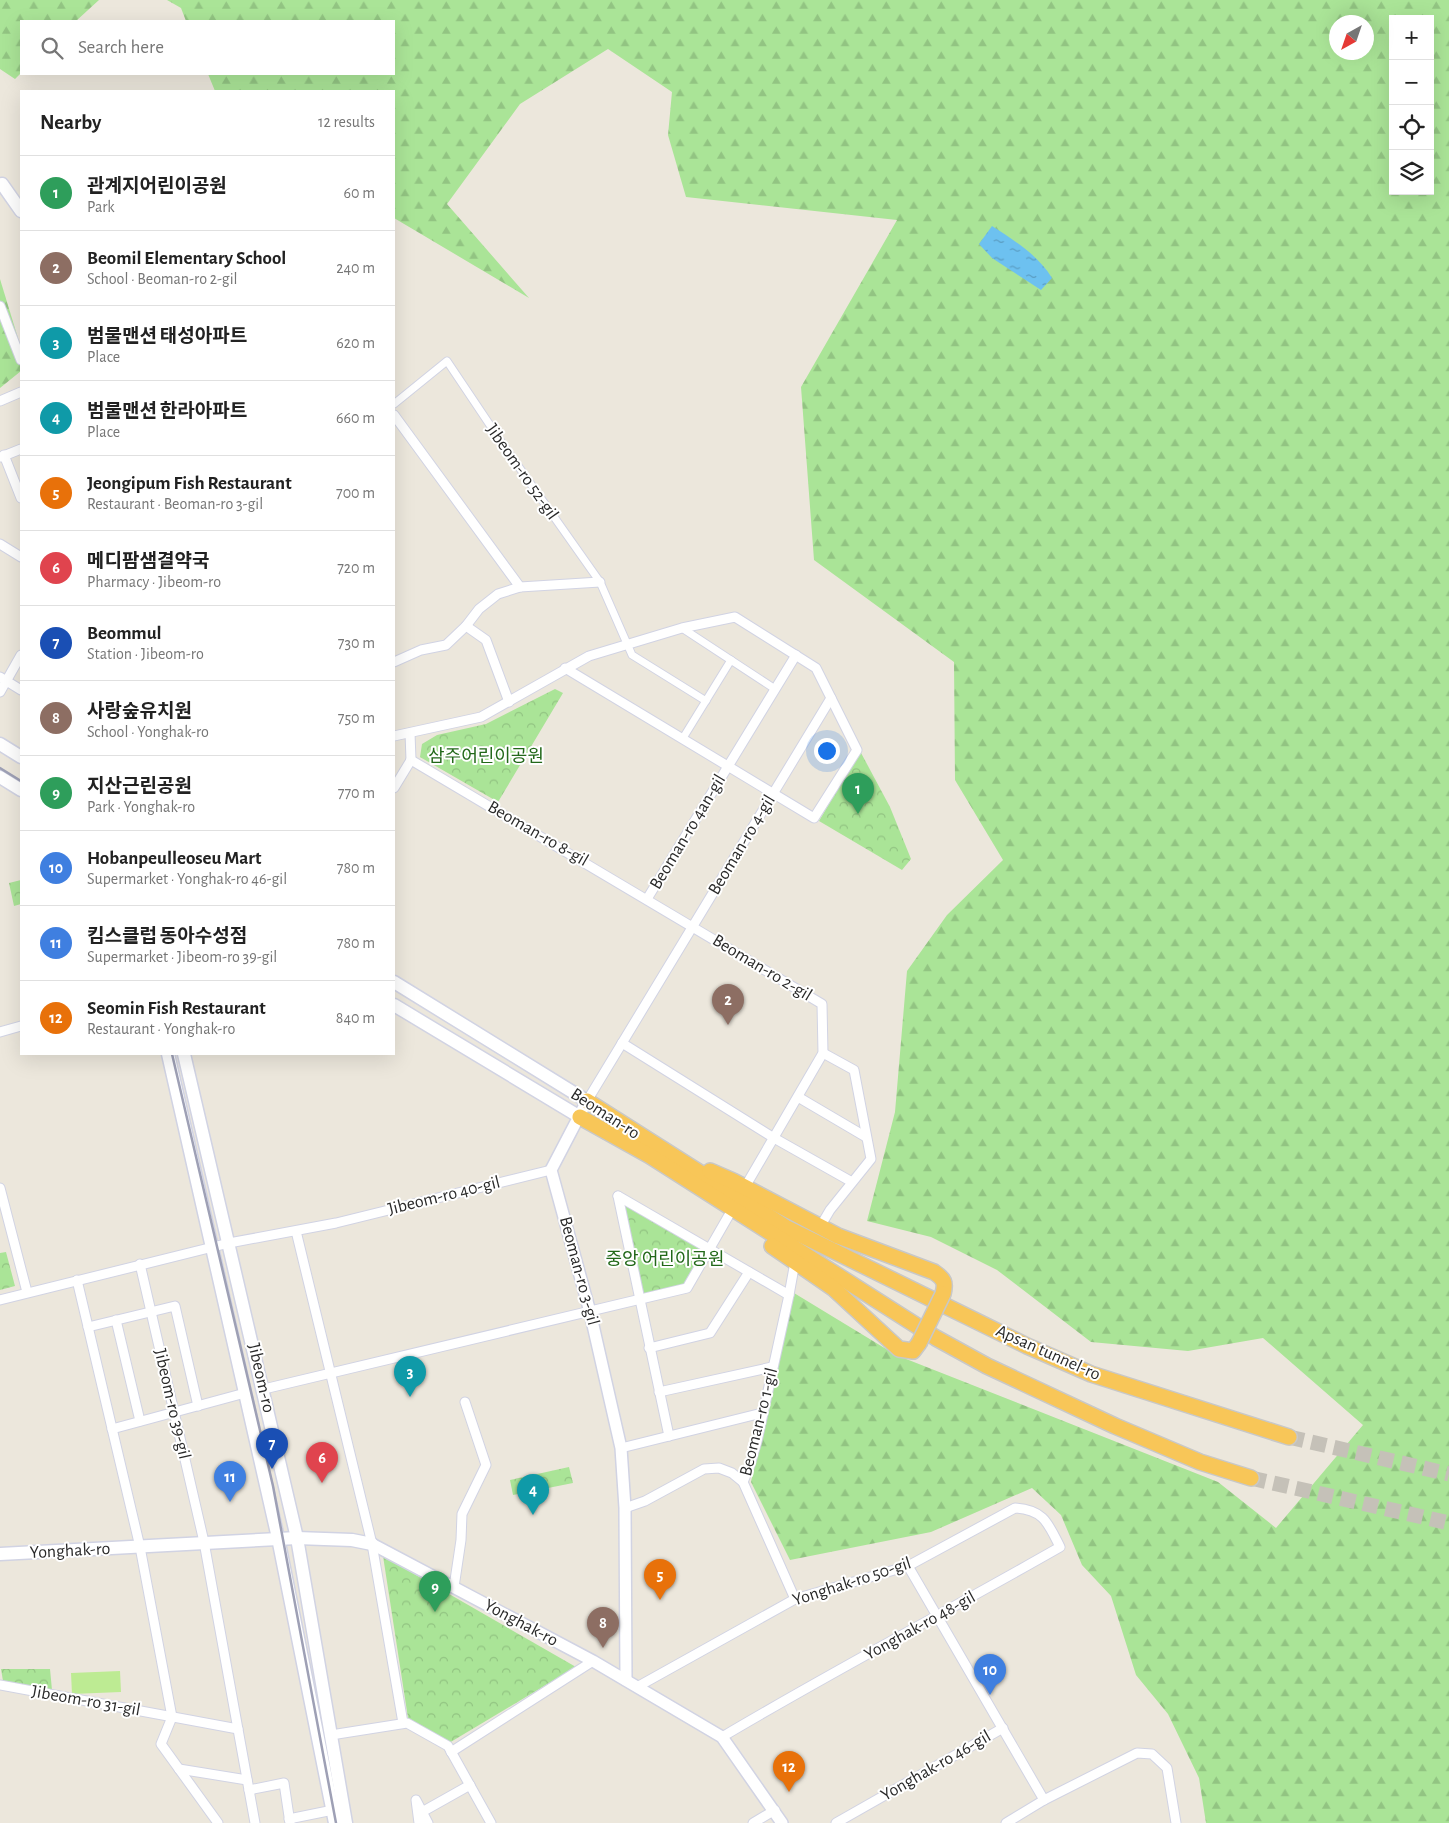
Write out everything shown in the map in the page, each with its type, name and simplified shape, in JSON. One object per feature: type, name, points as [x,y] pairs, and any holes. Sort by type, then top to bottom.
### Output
[{"type":"highway","name":"Beoman-ro","points":[[586,1101],[787,1228],[817,1244]]},
{"type":"highway","name":"Beoman-ro","points":[[580,1117],[650,1156],[811,1258]]},
{"type":"highway","points":[[650,1156],[728,1215],[833,1288],[899,1349],[914,1351],[943,1294],[946,1284],[944,1279],[934,1272],[838,1236],[745,1187],[669,1154]]},
{"type":"highway","name":"Apsan tunnel-ro","points":[[817,1244],[1091,1374],[1289,1437]]},
{"type":"highway","name":"Apsan tunnel-ro","points":[[811,1258],[936,1338],[1011,1378],[1115,1426],[1200,1462],[1251,1478]]},
{"type":"main road","points":[[1,184],[20,210]]},
{"type":"main road","points":[[0,744],[20,756]]},
{"type":"main road","points":[[0,777],[20,789]]},
{"type":"main road","name":"Beoman-ro","points":[[395,983],[586,1101]]},
{"type":"main road","name":"Beoman-ro","points":[[395,1005],[580,1117]]},
{"type":"main road","points":[[168,1055],[278,1538],[337,1814]]},
{"type":"main road","name":"Jibeom-ro","points":[[184,1055],[264,1389],[297,1538],[331,1735],[337,1814],[346,1823]]},
{"type":"main road","name":"Yonghak-ro","points":[[0,1554],[278,1538],[352,1540],[372,1544]]},
{"type":"street","points":[[0,306],[20,357]]},
{"type":"street","name":"Jibeom-ro 52-gil","points":[[395,403],[447,361],[607,593],[626,644]]},
{"type":"street","points":[[0,401],[20,392]]},
{"type":"street","points":[[395,416],[520,588]]},
{"type":"street","points":[[20,448],[2,456],[20,496]]},
{"type":"street","points":[[0,544],[20,554]]},
{"type":"street","points":[[395,662],[421,650],[446,645],[466,626],[479,609],[498,594],[520,588],[600,582]]},
{"type":"street","points":[[395,736],[481,717],[589,656],[682,628],[735,617],[816,668],[831,698]]},
{"type":"street","points":[[466,626],[486,640],[509,702]]},
{"type":"street","points":[[682,628],[775,689]]},
{"type":"street","points":[[626,644],[632,655],[706,701]]},
{"type":"street","name":"Beoman-ro 4an-gil","points":[[647,899],[796,655]]},
{"type":"street","points":[[0,692],[3,679],[20,656]]},
{"type":"street","points":[[682,738],[731,660]]},
{"type":"street","name":"Beoman-ro 4an-gil","points":[[565,668],[814,818],[857,750],[831,698]]},
{"type":"street","points":[[3,679],[20,689]]},
{"type":"street","name":"Beoman-ro 4-gil","points":[[586,1101],[831,698]]},
{"type":"street","points":[[395,786],[411,760],[410,733]]},
{"type":"street","name":"Beoman-ro 8-gil","points":[[411,760],[693,926]]},
{"type":"street","name":"Beoman-ro 2-gil","points":[[693,926],[822,1004],[823,1053]]},
{"type":"street","points":[[0,1032],[20,1026]]},
{"type":"street","points":[[622,1044],[774,1138],[852,1182]]},
{"type":"street","points":[[745,1187],[823,1053],[854,1070],[870,1159],[830,1210],[820,1227]]},
{"type":"street","points":[[798,1097],[866,1137]]},
{"type":"street","points":[[551,1170],[580,1117],[586,1101]]},
{"type":"street","name":"Jibeom-ro 40-gil","points":[[299,1230],[336,1223],[551,1170]]},
{"type":"street","name":"Beoman-ro 3-gil","points":[[551,1170],[590,1312],[621,1448],[625,1508],[626,1680]]},
{"type":"street","points":[[0,1188],[28,1292]]},
{"type":"street","points":[[669,1436],[618,1196],[788,1295]]},
{"type":"street","points":[[264,1389],[687,1288],[728,1215]]},
{"type":"street","points":[[0,1300],[229,1243],[299,1230],[372,1544],[403,1723]]},
{"type":"street","name":"Beoman-ro 1-gil","points":[[795,1262],[750,1466],[743,1482],[795,1599]]},
{"type":"street","name":"Jibeom-ro 39-gil","points":[[140,1264],[204,1542]]},
{"type":"street","points":[[649,1348],[710,1333],[749,1272]]},
{"type":"street","points":[[77,1280],[140,1547],[172,1717],[161,1744],[218,1823]]},
{"type":"street","points":[[88,1327],[175,1306],[198,1406]]},
{"type":"street","points":[[116,1320],[140,1421]]},
{"type":"street","points":[[659,1392],[772,1367]]},
{"type":"street","points":[[112,1429],[245,1393]]},
{"type":"street","points":[[454,1588],[462,1540],[462,1514],[486,1465],[465,1402]]},
{"type":"street","points":[[621,1448],[762,1413]]},
{"type":"street","points":[[625,1508],[645,1501],[704,1469],[719,1468],[732,1473],[743,1482]]},
{"type":"street","name":"Yonghak-ro 50-gil","points":[[638,1687],[795,1599],[908,1566],[1015,1508]]},
{"type":"street","name":"Yonghak-ro 48-gil","points":[[722,1737],[798,1692],[938,1617],[1060,1547],[1040,1513],[1028,1508],[1015,1508]]},
{"type":"street","points":[[204,1542],[255,1823]]},
{"type":"street","name":"Yonghak-ro","points":[[372,1544],[593,1661],[722,1737],[775,1810],[782,1823]]},
{"type":"street","name":"Yonghak-ro 46-gil","points":[[836,1823],[1003,1728],[908,1566]]},
{"type":"street","points":[[451,1752],[593,1661]]},
{"type":"street","name":"Jibeom-ro 31-gil","points":[[0,1685],[238,1729]]},
{"type":"street","points":[[331,1735],[407,1723],[448,1746],[490,1823]]},
{"type":"street","points":[[1003,1728],[1044,1800]]},
{"type":"street","points":[[1006,1823],[1044,1800],[1137,1753],[1152,1754],[1167,1768],[1176,1823]]},
{"type":"street","points":[[179,1769],[247,1780]]},
{"type":"street","points":[[249,1790],[284,1784],[290,1821],[337,1814]]},
{"type":"street","points":[[422,1812],[470,1785]]},
{"type":"street","points":[[419,1823],[416,1800],[428,1823]]},
{"type":"street","points":[[753,1823],[775,1810]]},
{"type":"green space","points":[[0,0],[99,0],[77,20],[20,20],[20,74],[15,79],[0,69]]},
{"type":"green space","points":[[167,0],[1449,0],[1449,1823],[1206,1823],[1199,1778],[1168,1714],[1136,1675],[1111,1596],[1082,1565],[1061,1515],[1032,1488],[931,1532],[790,1560],[751,1482],[794,1293],[896,1355],[1218,1482],[1276,1528],[1363,1425],[1263,1338],[1188,1351],[1091,1342],[997,1270],[931,1237],[867,1221],[895,1112],[907,971],[947,915],[1003,860],[955,780],[954,662],[814,560],[801,387],[897,220],[686,197],[668,135],[672,92],[608,49],[520,104],[447,204],[529,298],[395,219],[395,90],[215,90],[208,75],[395,75],[395,20],[186,20],[181,8]]},
{"type":"green space","points":[[0,279],[20,345],[20,372],[0,388]]},
{"type":"green space","name":"삼주어린이공원","points":[[555,689],[563,693],[498,802],[420,757],[422,744],[437,735],[486,724]]},
{"type":"green space","points":[[860,751],[890,807],[911,859],[902,870],[819,821]]},
{"type":"green space","points":[[20,880],[20,904],[14,906],[9,883]]},
{"type":"green space","name":"중앙 어린이공원","points":[[626,1205],[704,1249],[704,1253],[685,1285],[642,1294]]},
{"type":"green space","points":[[6,1252],[15,1286],[0,1290],[0,1253]]},
{"type":"green space","points":[[569,1467],[573,1483],[513,1495],[510,1480]]},
{"type":"green space","points":[[383,1556],[576,1667],[449,1743],[408,1718]]},
{"type":"green space","points":[[1,1669],[50,1669],[52,1690],[3,1681]]},
{"type":"green space","points":[[120,1671],[121,1692],[72,1694],[71,1673]]},
{"type":"water","points":[[992,226],[1040,262],[1052,278],[1041,290],[992,258],[979,244]]},
{"type":"tunnel","points":[[1289,1437],[1449,1474]]},
{"type":"tunnel","points":[[1251,1478],[1449,1523]]},
{"type":"railway","points":[[0,768],[20,780]]},
{"type":"railway","points":[[172,1055],[273,1486],[336,1823]]},
{"type":"place","name":"관계지어린이공원","points":[[858,814]]},
{"type":"place","name":"Beomil Elementary School","points":[[728,1025]]},
{"type":"place","name":"범물맨션 태성아파트","points":[[410,1397]]},
{"type":"place","name":"Beommul","points":[[272,1469]]},
{"type":"place","name":"메디팜샘결약국","points":[[322,1483]]},
{"type":"place","name":"킴스클럽 동아수성점","points":[[230,1502]]},
{"type":"place","name":"범물맨션 한라아파트","points":[[533,1515]]},
{"type":"place","name":"Jeongipum Fish Restaurant","points":[[660,1600]]},
{"type":"place","name":"지산근린공원","points":[[435,1612]]},
{"type":"place","name":"사랑숲유치원","points":[[603,1648]]},
{"type":"place","name":"Hobanpeulleoseu Mart","points":[[990,1695]]},
{"type":"place","name":"Seomin Fish Restaurant","points":[[789,1792]]}]
